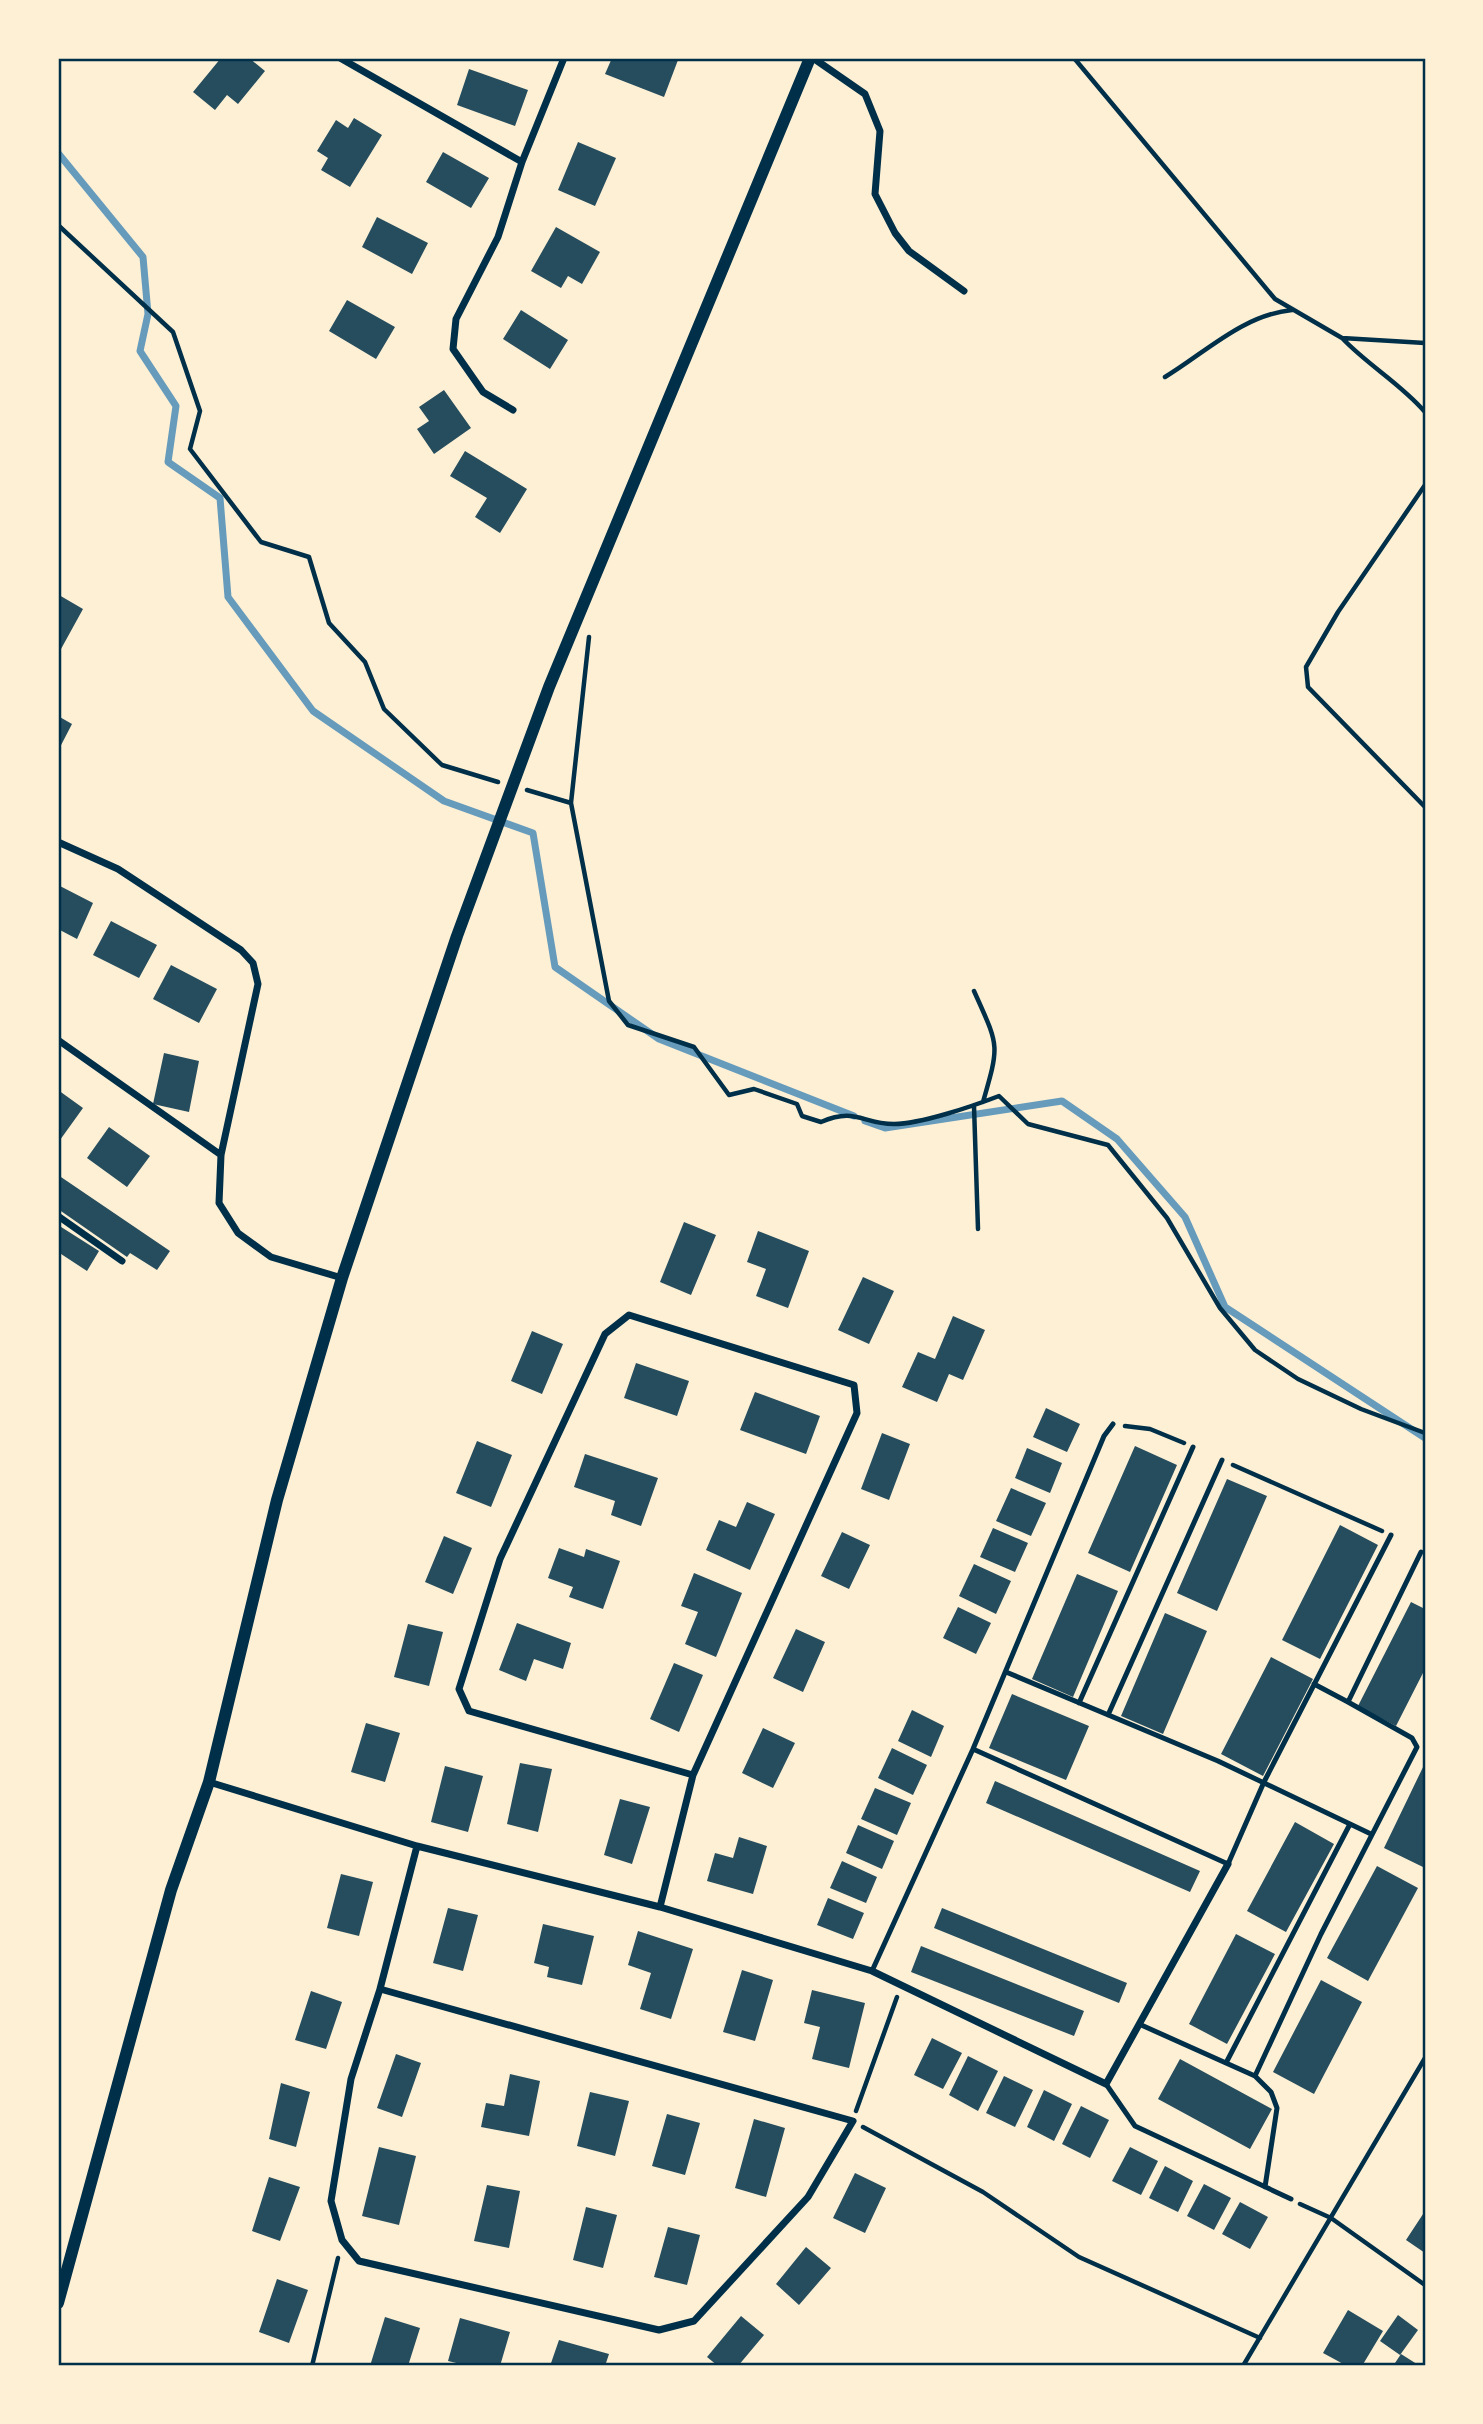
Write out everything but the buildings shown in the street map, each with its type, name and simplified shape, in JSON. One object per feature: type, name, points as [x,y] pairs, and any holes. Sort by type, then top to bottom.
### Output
[{"type":"street","points":[[340,58],[522,162]]},
{"type":"street","points":[[513,410],[483,392],[453,349],[456,319],[498,237],[522,162],[564,58]]},
{"type":"street","points":[[58,2303],[171,1890],[209,1782],[277,1500],[342,1278],[457,936],[549,687],[811,58],[865,94],[880,131],[875,194],[895,233],[909,251],[964,290]]},
{"type":"street","points":[[58,842],[118,869],[241,950],[254,963],[258,984],[221,1155],[219,1203],[238,1233],[271,1257],[342,1278]]},
{"type":"street","points":[[58,1040],[221,1155]]},
{"type":"street","points":[[58,1216],[122,1261]]},
{"type":"street","points":[[660,1907],[693,1775],[857,1413],[854,1385],[629,1315],[606,1334],[500,1559],[459,1689],[468,1712],[693,1775]]},
{"type":"street","points":[[209,1782],[417,1846],[660,1907],[872,1971],[1106,2084],[1228,1864]]},
{"type":"street","points":[[380,1989],[853,2121],[808,2197],[694,2321],[659,2330],[359,2261],[342,2240],[331,2201],[351,2079],[380,1989],[417,1846]]},
{"type":"lane","points":[[872,1971],[973,1749],[1104,1436],[1113,1424]]},
{"type":"lane","points":[[1079,1703],[1193,1447]]},
{"type":"lane","points":[[1108,1715],[1222,1460]]},
{"type":"lane","points":[[973,1749],[1228,1864],[1264,1783],[1391,1535]]},
{"type":"lane","points":[[1348,1702],[1421,1552]]},
{"type":"lane","points":[[1006,1672],[1264,1783],[1371,1834]]},
{"type":"lane","points":[[1255,2076],[1371,1834],[1417,1747],[1412,1738],[1314,1684]]},
{"type":"lane","points":[[1226,2063],[1350,1824]]},
{"type":"lane","points":[[1139,2024],[1255,2076],[1271,2092],[1277,2108],[1265,2187]]},
{"type":"lane","points":[[1106,2084],[1136,2126],[1291,2199]]},
{"type":"path","points":[[1074,58],[1275,299],[1342,338],[1367,363],[1407,391],[1425,412]]},
{"type":"path","points":[[58,225],[173,332],[200,411],[190,449],[261,542],[309,557],[329,623],[365,662],[384,709],[442,765]]},
{"type":"path","points":[[1165,377],[1242,325],[1268,313],[1293,310]]},
{"type":"path","points":[[1342,338],[1425,343]]},
{"type":"path","points":[[1425,485],[1338,612],[1306,667],[1308,687],[1425,807]]},
{"type":"path","points":[[590,629],[571,803],[609,1001],[628,1025],[694,1046],[729,1095],[754,1089],[797,1104],[802,1116],[821,1122],[840,1114],[894,1124],[974,1106],[999,1096],[1028,1124],[1108,1145],[1167,1217],[1220,1308],[1255,1350],[1298,1379],[1362,1409],[1425,1433]]},
{"type":"path","points":[[561,800],[571,803]]},
{"type":"path","points":[[974,991],[992,1027],[997,1052],[982,1103]]},
{"type":"path","points":[[974,1106],[978,1229]]},
{"type":"path","points":[[1113,1424],[1150,1429],[1193,1447]]},
{"type":"path","points":[[1222,1460],[1391,1535]]},
{"type":"path","points":[[902,1985],[853,2121],[983,2192],[1080,2257],[1260,2338]]},
{"type":"path","points":[[1243,2366],[1425,2058]]},
{"type":"path","points":[[1291,2199],[1331,2218],[1425,2285]]},
{"type":"path","points":[[312,2366],[342,2240]]},
{"type":"waterway","points":[[58,153],[143,257],[148,314],[140,351],[176,406],[168,462],[220,498],[228,597],[313,711],[444,801],[533,833],[555,967],[659,1039],[854,1116]]},
{"type":"waterway","points":[[865,1121],[885,1128],[1062,1101],[1117,1139],[1185,1217],[1225,1307],[1425,1438]]}]
